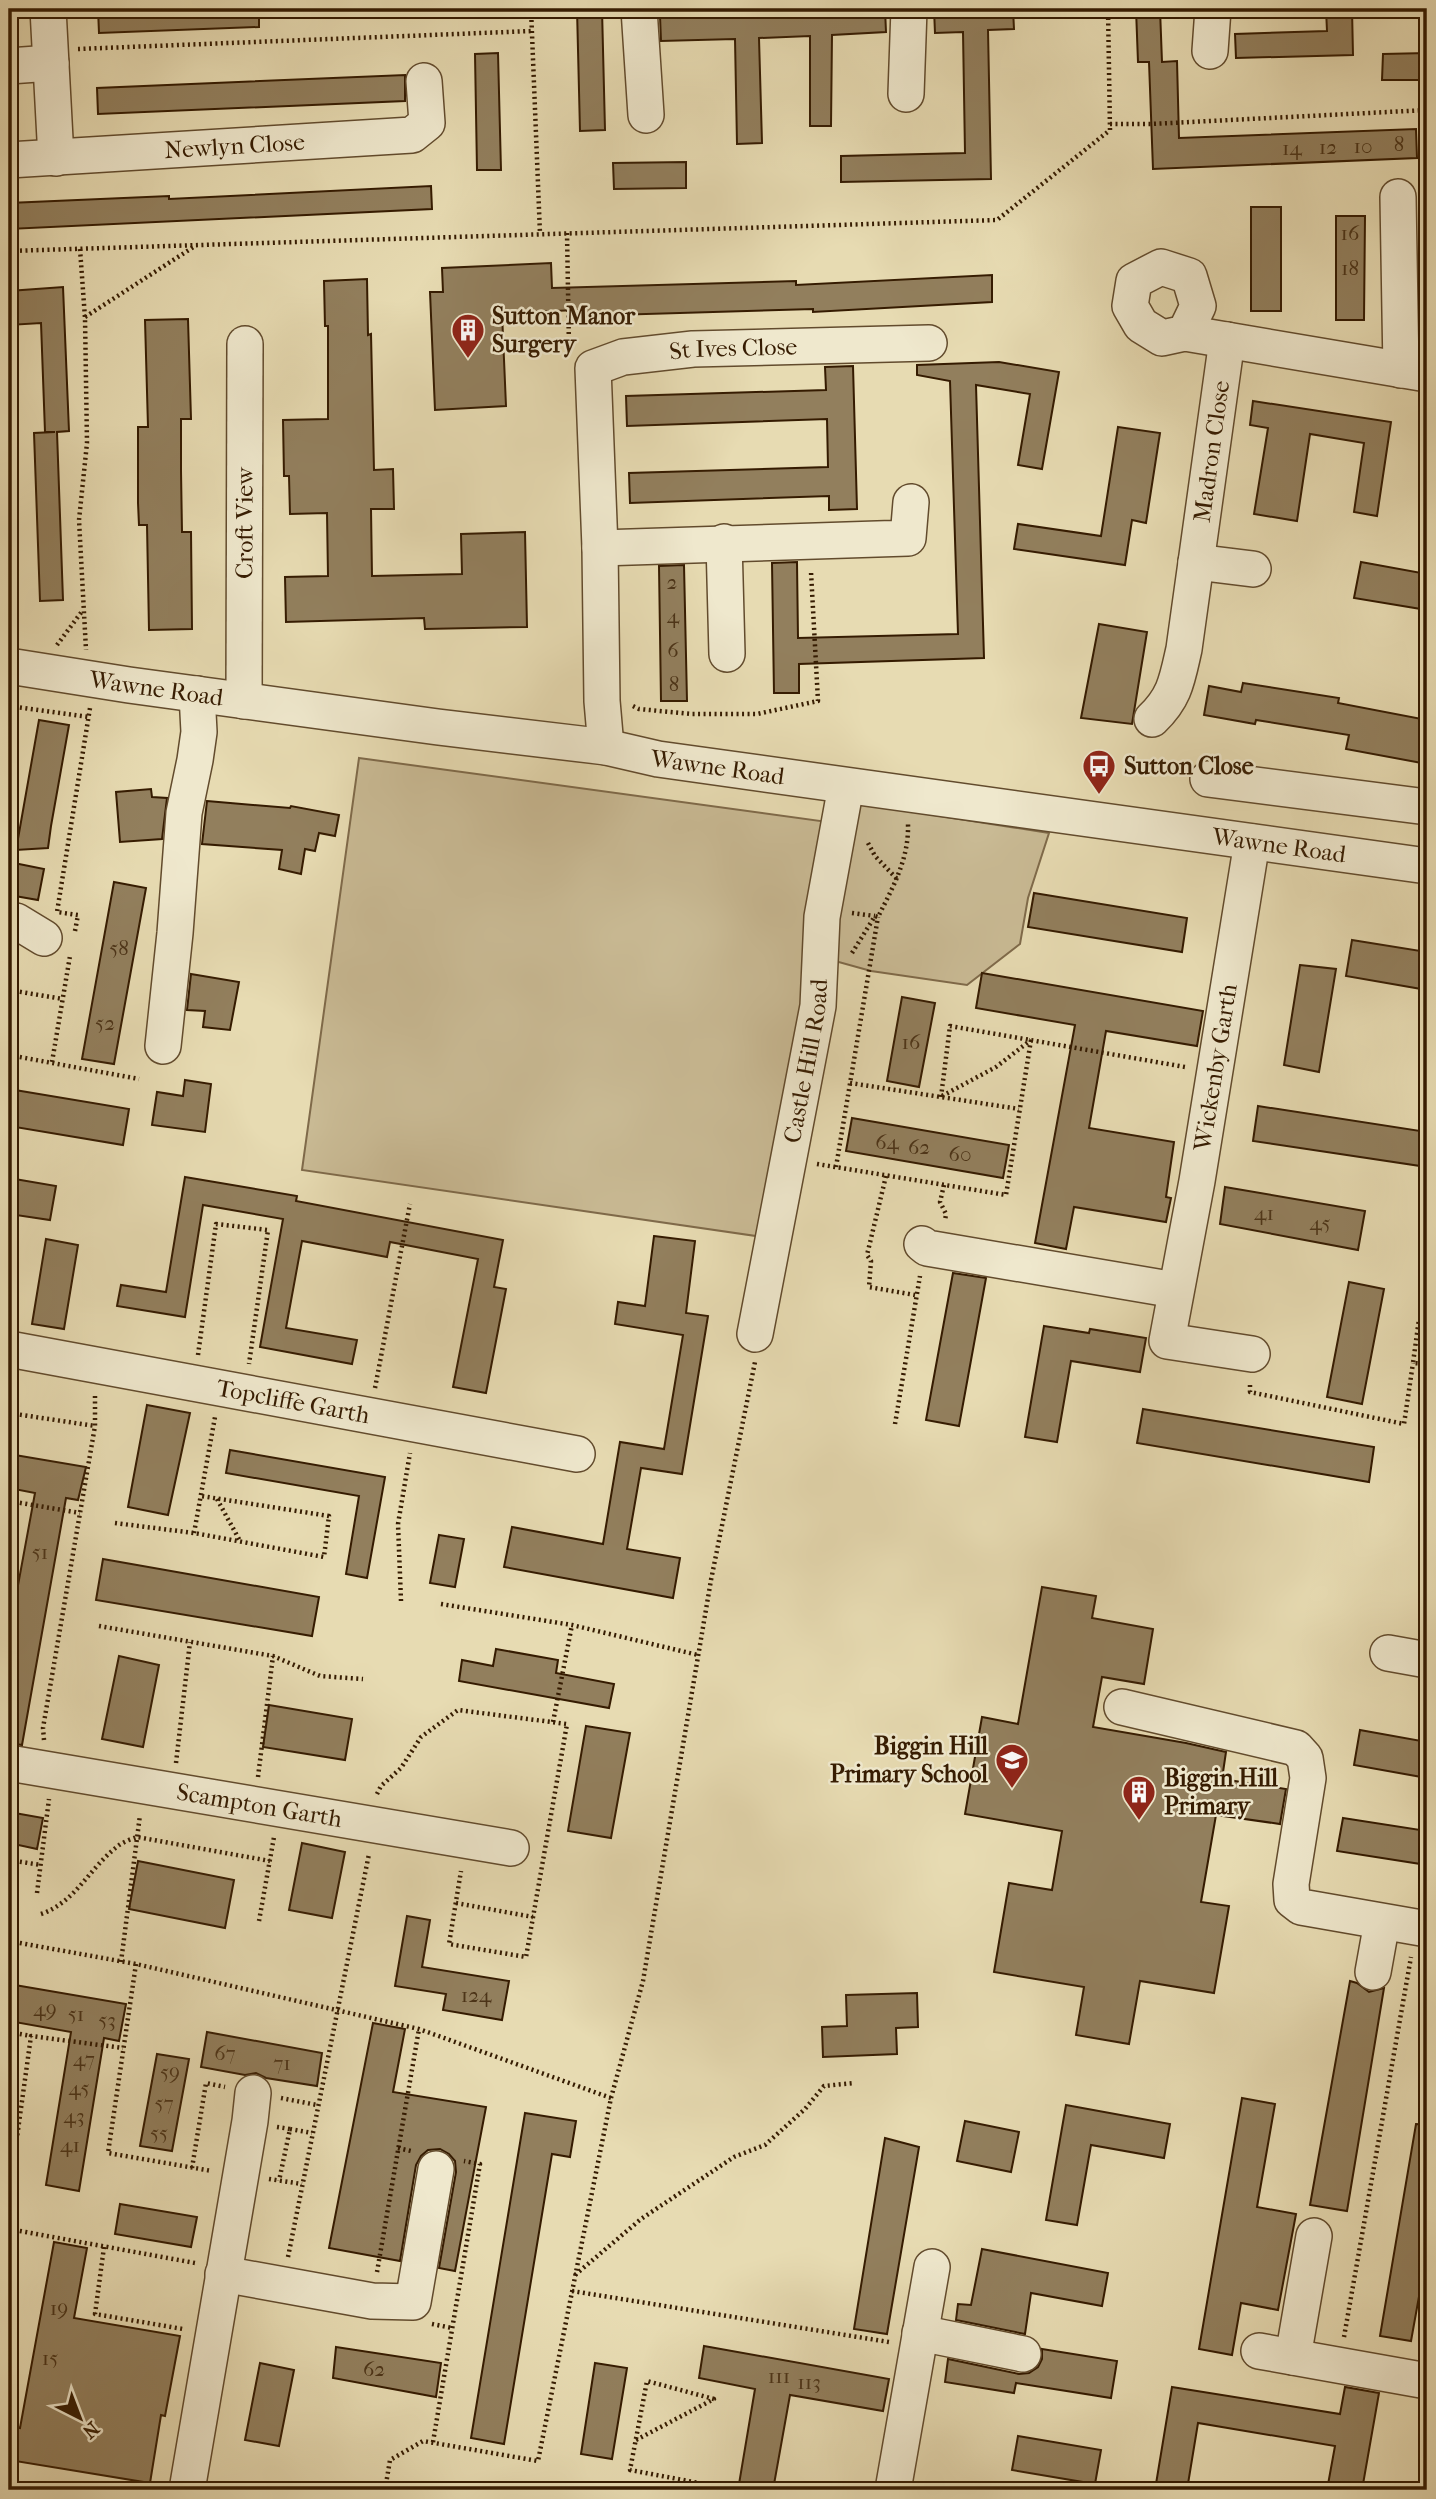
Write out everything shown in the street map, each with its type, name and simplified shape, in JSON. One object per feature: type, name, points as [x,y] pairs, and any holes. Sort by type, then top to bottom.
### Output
[{"type":"street","points":[[48,9],[64,56],[56,158]]},
{"type":"street","points":[[639,9],[646,115]]},
{"type":"street","points":[[906,94],[909,9]]},
{"type":"street","points":[[1210,51],[1213,9]]},
{"type":"street","points":[[9,66],[64,56]]},
{"type":"street","name":"Newlyn Close","points":[[9,160],[412,135],[427,123],[424,81]]},
{"type":"street","points":[[1185,333],[1414,372],[1398,197]]},
{"type":"street","name":"Madron Close","points":[[1152,719],[1164,708],[1175,690],[1191,612],[1227,340]]},
{"type":"street","name":"St Ives Close","points":[[606,747],[602,701],[600,548],[593,368],[623,357],[693,349],[929,343]]},
{"type":"street","name":"Croft View","points":[[244,701],[245,344]]},
{"type":"street","points":[[600,548],[908,538],[911,502]]},
{"type":"street","points":[[723,542],[727,654]]},
{"type":"street","points":[[1196,562],[1253,569]]},
{"type":"street","name":"Wawne Road","points":[[9,666],[244,701],[606,747],[658,760],[906,792],[1427,866]]},
{"type":"street","points":[[163,1046],[184,813],[199,732],[197,694]]},
{"type":"street","points":[[1208,779],[1427,807]]},
{"type":"street","name":"Castle Hill Road","points":[[755,1334],[818,1006],[822,917],[846,786]]},
{"type":"street","name":"Wickenby Garth","points":[[1252,842],[1197,1181],[1167,1341],[1252,1354]]},
{"type":"street","points":[[9,920],[63,943]]},
{"type":"street","points":[[923,1255],[927,1248],[1175,1290]]},
{"type":"street","name":"Topcliffe Garth","points":[[9,1349],[577,1454]]},
{"type":"street","points":[[1388,1653],[1427,1660]]},
{"type":"street","points":[[1122,1707],[1296,1748],[1308,1765],[1308,1778],[1290,1893],[1295,1904],[1370,1920],[1419,1941]]},
{"type":"street","name":"Scampton Garth","points":[[34,1768],[511,1848]]},
{"type":"street","points":[[1370,1920],[1373,1972]]},
{"type":"street","points":[[187,2490],[209,2269],[241,2175],[253,2093]]},
{"type":"street","points":[[209,2269],[372,2301],[413,2302],[436,2169]]},
{"type":"street","points":[[1314,2236],[1276,2354],[1427,2381]]},
{"type":"street","points":[[893,2490],[932,2267]]},
{"type":"street","points":[[919,2340],[1023,2354]]},
{"type":"path","points":[[531,9],[540,234]]},
{"type":"path","points":[[9,251],[997,220],[1110,130],[1108,9]]},
{"type":"path","points":[[64,56],[532,31]]},
{"type":"path","points":[[1110,124],[1427,110]]},
{"type":"path","points":[[85,318],[196,245]]},
{"type":"path","points":[[52,1062],[63,999],[63,943],[78,915],[57,912],[89,717],[90,679],[83,609],[79,520],[87,443],[85,318],[80,249]]},
{"type":"path","points":[[630,705],[639,709],[692,714],[757,714],[818,701],[810,540]]},
{"type":"path","points":[[48,673],[52,652],[83,609]]},
{"type":"path","points":[[9,706],[89,717]]},
{"type":"path","points":[[836,1167],[878,917],[906,858],[906,792]]},
{"type":"path","points":[[820,972],[842,969],[875,916],[878,917]]},
{"type":"path","points":[[9,990],[63,999]]},
{"type":"path","points":[[941,1097],[950,1026],[1213,1072]]},
{"type":"path","points":[[941,1097],[996,1067],[1031,1040]]},
{"type":"path","points":[[789,1159],[1006,1195],[1031,1040]]},
{"type":"path","points":[[9,1055],[139,1079]]},
{"type":"path","points":[[850,1083],[1019,1108]]},
{"type":"path","points":[[886,1175],[867,1255],[870,1261],[869,1287],[915,1295]]},
{"type":"path","points":[[370,1416],[410,1204]]},
{"type":"path","points":[[194,1533],[220,1388],[268,1230],[216,1224],[220,1388]]},
{"type":"path","points":[[895,1424],[923,1255]]},
{"type":"path","points":[[1252,1354],[1250,1392],[1404,1424],[1419,1319],[1427,1319]]},
{"type":"path","points":[[385,2490],[390,2460],[423,2441],[538,2461],[611,2098],[643,1981],[711,1580],[757,1350],[755,1334]]},
{"type":"path","points":[[1413,1363],[1427,1364]]},
{"type":"path","points":[[37,1893],[41,1865],[34,1768],[44,1738],[43,1728],[95,1426],[94,1365]]},
{"type":"path","points":[[9,1413],[95,1426]]},
{"type":"path","points":[[401,1601],[398,1524],[415,1424]]},
{"type":"path","points":[[115,1523],[194,1533],[324,1558],[329,1516],[201,1496]]},
{"type":"path","points":[[216,1499],[240,1542]]},
{"type":"path","points":[[9,1501],[80,1513]]},
{"type":"path","points":[[441,1604],[572,1625],[698,1654]]},
{"type":"path","points":[[553,1722],[572,1625]]},
{"type":"path","points":[[99,1626],[273,1656],[320,1676],[363,1679]]},
{"type":"path","points":[[121,1962],[137,1836],[158,1789],[190,1642]]},
{"type":"path","points":[[259,1921],[270,1861],[266,1807],[273,1656]]},
{"type":"path","points":[[288,2257],[375,1825]]},
{"type":"path","points":[[41,1914],[55,1909],[73,1895],[97,1865],[119,1844],[137,1836],[270,1861]]},
{"type":"path","points":[[9,1860],[41,1865]]},
{"type":"path","points":[[456,1903],[533,1917]]},
{"type":"path","points":[[9,1941],[136,1964],[419,2029],[611,2098]]},
{"type":"path","points":[[1343,2337],[1419,1941]]},
{"type":"path","points":[[136,1964],[108,2153],[241,2175]]},
{"type":"path","points":[[372,2301],[419,2029]]},
{"type":"path","points":[[9,2032],[123,2048]]},
{"type":"path","points":[[9,2195],[31,2036]]},
{"type":"path","points":[[575,2276],[641,2219],[734,2157],[765,2145],[805,2109],[824,2086],[853,2083]]},
{"type":"path","points":[[290,2129],[312,2133]]},
{"type":"path","points":[[9,2229],[209,2269]]},
{"type":"path","points":[[9,2273],[16,2230]]},
{"type":"path","points":[[104,2247],[95,2314],[184,2330]]},
{"type":"path","points":[[572,2291],[919,2340]]},
{"type":"path","points":[[636,2440],[714,2399],[647,2381],[630,2470],[699,2483],[698,2490]]},
{"type":"path","points":[[9,2482],[55,2490]]},
{"type":"shaded area","points":[[359,758],[828,822],[813,938],[763,1237],[302,1170]]},
{"type":"shaded area","points":[[857,803],[1049,833],[1028,898],[1020,944],[967,985],[871,971],[835,961],[834,917]]},
{"type":"building","points":[[98,9],[259,9],[259,27],[99,33]]},
{"type":"building","points":[[577,9],[602,9],[605,130],[580,131]]},
{"type":"building","points":[[885,9],[886,32],[832,35],[831,126],[810,126],[810,36],[759,38],[762,143],[737,144],[735,39],[661,41],[660,16]]},
{"type":"building","points":[[934,9],[1013,9],[1014,29],[988,30],[991,179],[841,182],[841,156],[965,153],[963,32],[935,33]]},
{"type":"building","points":[[1136,9],[1160,9],[1162,62],[1177,61],[1179,138],[1416,129],[1417,158],[1153,169],[1149,62],[1138,62]]},
{"type":"building","points":[[1326,9],[1352,9],[1353,55],[1236,58],[1235,34],[1327,31]]},
{"type":"building","points":[[498,53],[501,170],[477,170],[475,54]]},
{"type":"building","points":[[1427,53],[1427,80],[1382,80],[1383,54]]},
{"type":"building","points":[[405,75],[405,101],[98,114],[97,88]]},
{"type":"building","points":[[686,162],[686,188],[614,189],[613,163]]},
{"type":"building","points":[[431,186],[432,209],[9,229],[9,203],[169,196],[169,199]]},
{"type":"building","points":[[1251,207],[1281,207],[1281,311],[1251,311]]},
{"type":"building","points":[[1336,216],[1365,216],[1364,320],[1336,320]]},
{"type":"building","points":[[551,263],[552,288],[796,281],[796,285],[992,275],[992,302],[813,312],[813,309],[579,316],[578,310],[502,313],[506,406],[435,410],[430,292],[443,292],[442,268]]},
{"type":"building","points":[[367,279],[374,470],[393,469],[394,509],[371,509],[372,576],[462,574],[461,534],[525,532],[527,627],[425,629],[424,618],[286,622],[285,577],[328,576],[327,513],[290,514],[289,476],[284,476],[283,420],[328,419],[328,326],[325,326],[324,281]]},
{"type":"building","points":[[63,287],[69,431],[57,432],[63,600],[40,601],[34,433],[55,432],[45,432],[41,323],[9,325],[9,291]]},
{"type":"building","points":[[188,319],[191,419],[181,419],[181,471],[182,532],[191,532],[192,629],[149,630],[147,525],[139,525],[138,503],[138,427],[148,427],[145,320]]},
{"type":"building","points":[[999,362],[1059,372],[1042,469],[1018,465],[1030,394],[976,385],[984,658],[799,664],[799,693],[774,693],[772,563],[797,562],[798,638],[958,634],[950,381],[917,375],[917,365]]},
{"type":"building","points":[[853,366],[857,509],[829,510],[829,496],[630,503],[629,473],[828,467],[827,419],[627,426],[626,396],[826,390],[825,367]]},
{"type":"building","points":[[1253,401],[1391,422],[1377,516],[1354,512],[1364,443],[1310,434],[1297,521],[1254,514],[1268,428],[1250,425]]},
{"type":"building","points":[[1118,427],[1160,433],[1146,523],[1132,520],[1125,565],[1014,549],[1018,524],[1101,536]]},
{"type":"building","points":[[1361,562],[1427,574],[1427,610],[1354,598]]},
{"type":"building","points":[[684,565],[687,701],[661,701],[659,566]]},
{"type":"building","points":[[1099,624],[1147,632],[1132,724],[1081,718]]},
{"type":"building","points":[[1243,683],[1339,698],[1338,703],[1427,720],[1427,764],[1346,749],[1349,735],[1256,720],[1255,724],[1204,715],[1209,686],[1241,692]]},
{"type":"building","points":[[39,720],[69,725],[48,848],[16,850]]},
{"type":"building","points":[[151,789],[152,797],[167,798],[162,839],[120,842],[116,792]]},
{"type":"building","points":[[207,801],[291,806],[339,815],[335,836],[319,833],[315,851],[305,849],[301,874],[279,869],[282,850],[202,844]]},
{"type":"building","points":[[14,863],[44,869],[38,900],[9,895]]},
{"type":"building","points":[[114,882],[146,888],[114,1064],[82,1059]]},
{"type":"building","points":[[1034,893],[1187,918],[1182,952],[1028,927]]},
{"type":"building","points":[[1352,940],[1427,952],[1427,990],[1346,976]]},
{"type":"building","points":[[1300,965],[1336,969],[1319,1072],[1284,1065]]},
{"type":"building","points":[[982,973],[1203,1011],[1197,1046],[1106,1031],[1089,1128],[1174,1142],[1166,1197],[1171,1198],[1166,1222],[1074,1207],[1066,1249],[1035,1243],[1075,1025],[976,1008]]},
{"type":"building","points":[[191,974],[239,982],[230,1030],[203,1027],[205,1011],[187,1010]]},
{"type":"building","points":[[902,997],[935,1003],[919,1087],[887,1081]]},
{"type":"building","points":[[185,1080],[211,1084],[205,1132],[152,1125],[157,1092],[183,1096]]},
{"type":"building","points":[[9,1089],[129,1109],[123,1145],[9,1126]]},
{"type":"building","points":[[1258,1106],[1427,1132],[1427,1167],[1253,1141]]},
{"type":"building","points":[[852,1118],[1009,1145],[1003,1178],[846,1151]]},
{"type":"building","points":[[185,1177],[297,1196],[296,1201],[503,1240],[494,1287],[506,1289],[486,1393],[453,1387],[478,1259],[390,1242],[387,1257],[302,1241],[286,1328],[357,1340],[352,1364],[260,1347],[283,1219],[203,1205],[185,1317],[117,1306],[121,1285],[166,1292]]},
{"type":"building","points":[[9,1178],[56,1186],[50,1220],[9,1214]]},
{"type":"building","points":[[1225,1187],[1365,1211],[1358,1250],[1220,1224]]},
{"type":"building","points":[[654,1236],[695,1241],[686,1313],[708,1316],[682,1474],[641,1468],[627,1549],[680,1558],[673,1598],[504,1567],[512,1527],[603,1544],[620,1442],[664,1449],[683,1335],[615,1324],[618,1302],[645,1306]]},
{"type":"building","points":[[46,1239],[78,1245],[64,1329],[32,1324]]},
{"type":"building","points":[[953,1273],[986,1278],[959,1426],[926,1420]]},
{"type":"building","points":[[1349,1282],[1384,1289],[1362,1404],[1327,1397]]},
{"type":"building","points":[[1044,1326],[1089,1333],[1090,1329],[1146,1338],[1140,1372],[1071,1361],[1057,1442],[1025,1437]]},
{"type":"building","points":[[147,1405],[190,1413],[168,1515],[128,1507]]},
{"type":"building","points":[[1143,1409],[1374,1447],[1369,1482],[1137,1443]]},
{"type":"building","points":[[230,1450],[385,1477],[367,1578],[346,1574],[359,1496],[226,1473]]},
{"type":"building","points":[[9,1454],[86,1467],[78,1500],[66,1498],[22,1745],[9,1743],[9,1634],[35,1493],[9,1488]]},
{"type":"building","points":[[439,1535],[464,1539],[455,1587],[430,1583]]},
{"type":"building","points":[[103,1559],[319,1597],[312,1636],[96,1600]]},
{"type":"building","name":"Biggin Hill Primary","points":[[1042,1587],[1096,1596],[1092,1618],[1153,1629],[1144,1684],[1102,1677],[1093,1727],[1226,1752],[1222,1779],[1286,1789],[1280,1824],[1216,1815],[1201,1902],[1229,1906],[1214,1993],[1140,1981],[1129,2044],[1076,2035],[1084,1987],[994,1972],[1009,1883],[1052,1890],[1062,1831],[965,1814],[982,1717],[1018,1724]]},
{"type":"building","points":[[496,1649],[558,1660],[556,1673],[614,1684],[609,1708],[459,1681],[462,1660],[493,1666]]},
{"type":"building","points":[[119,1656],[159,1665],[143,1747],[102,1739]]},
{"type":"building","points":[[269,1705],[352,1719],[345,1760],[263,1747]]},
{"type":"building","points":[[586,1726],[630,1733],[611,1838],[568,1831]]},
{"type":"building","points":[[1360,1730],[1427,1742],[1427,1778],[1354,1765]]},
{"type":"building","points":[[9,1812],[43,1818],[37,1849],[9,1843]]},
{"type":"building","points":[[1343,1818],[1427,1831],[1427,1865],[1337,1851]]},
{"type":"building","points":[[302,1843],[345,1852],[332,1918],[289,1910]]},
{"type":"building","points":[[138,1861],[234,1880],[225,1928],[129,1909]]},
{"type":"building","points":[[407,1916],[430,1920],[422,1967],[509,1981],[502,2020],[443,2010],[446,1994],[395,1986]]},
{"type":"building","points":[[1350,1981],[1369,1992],[1384,1988],[1347,2211],[1310,2205]]},
{"type":"building","points":[[9,1984],[126,2004],[119,2041],[104,2038],[79,2191],[46,2185],[71,2032],[9,2021]]},
{"type":"building","points":[[917,1993],[918,2027],[896,2028],[897,2054],[823,2057],[822,2027],[847,2026],[846,1995]]},
{"type":"building","points":[[373,2023],[405,2029],[393,2092],[486,2107],[455,2271],[439,2268],[456,2172],[455,2161],[440,2149],[428,2150],[416,2165],[400,2261],[329,2248]]},
{"type":"building","points":[[207,2032],[322,2053],[317,2086],[266,2078],[256,2073],[245,2075],[201,2067]]},
{"type":"building","points":[[157,2054],[189,2059],[172,2151],[140,2146]]},
{"type":"building","points":[[1242,2098],[1275,2104],[1257,2207],[1296,2214],[1278,2310],[1241,2303],[1232,2355],[1199,2349]]},
{"type":"building","points":[[1066,2105],[1170,2124],[1164,2158],[1091,2145],[1077,2225],[1046,2220]]},
{"type":"building","points":[[525,2113],[576,2121],[570,2157],[552,2154],[504,2444],[471,2438]]},
{"type":"building","points":[[965,2121],[1019,2132],[1011,2172],[957,2161]]},
{"type":"building","points":[[1416,2124],[1427,2125],[1427,2252],[1411,2341],[1380,2336]]},
{"type":"building","points":[[885,2138],[919,2147],[887,2334],[854,2329]]},
{"type":"building","points":[[120,2204],[197,2217],[191,2247],[115,2234]]},
{"type":"building","points":[[54,2242],[87,2248],[74,2318],[180,2336],[165,2416],[161,2415],[150,2483],[9,2460],[9,2426],[20,2428]]},
{"type":"building","points":[[982,2249],[1108,2273],[1102,2306],[1031,2293],[1025,2334],[956,2320],[958,2304],[971,2305]]},
{"type":"building","points":[[704,2346],[889,2379],[883,2411],[790,2395],[773,2490],[738,2490],[755,2389],[699,2378]]},
{"type":"building","points":[[336,2347],[441,2363],[436,2397],[333,2378]]},
{"type":"building","points":[[1042,2349],[1117,2361],[1111,2398],[1016,2383],[1014,2393],[945,2382],[948,2359],[1019,2374],[1029,2373],[1038,2367],[1042,2359]]},
{"type":"building","points":[[260,2363],[294,2370],[279,2446],[245,2440]]},
{"type":"building","points":[[595,2363],[627,2368],[612,2459],[581,2454]]},
{"type":"building","points":[[1172,2387],[1340,2414],[1345,2387],[1379,2393],[1362,2490],[1327,2490],[1335,2446],[1198,2423],[1187,2490],[1155,2490]]},
{"type":"building","points":[[1018,2436],[1101,2450],[1095,2484],[1012,2470]]},
{"type":"place","name":"Sutton Manor Surgery","points":[[468,360]]},
{"type":"place","name":"Sutton Close","points":[[1099,796]]},
{"type":"place","name":"Biggin Hill Primary School","points":[[1012,1790]]},
{"type":"place","name":"Biggin Hill Primary","points":[[1139,1822]]}]
